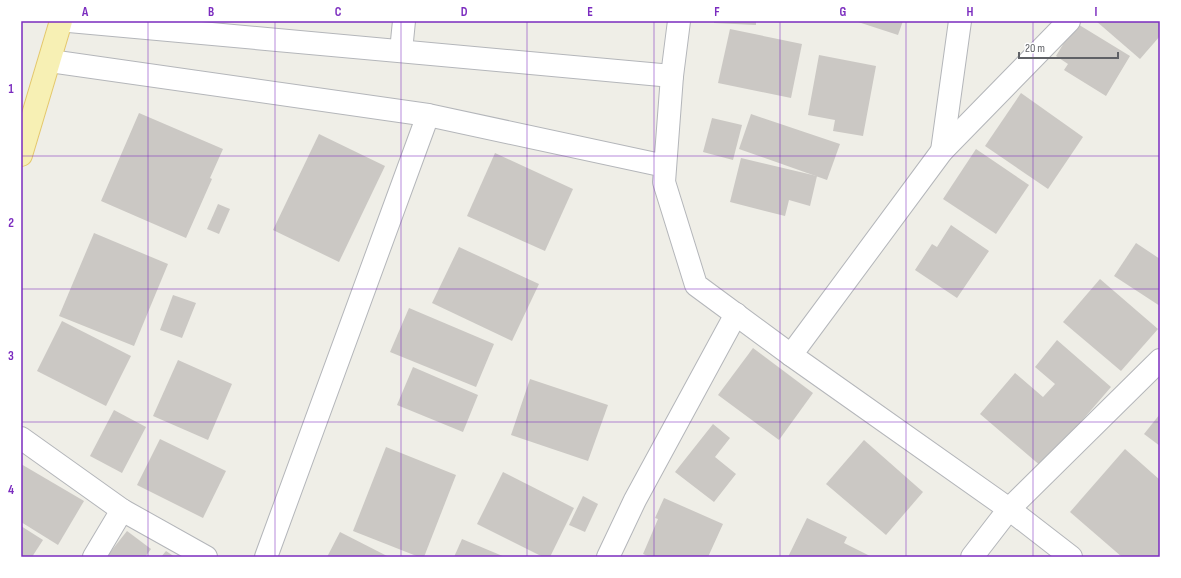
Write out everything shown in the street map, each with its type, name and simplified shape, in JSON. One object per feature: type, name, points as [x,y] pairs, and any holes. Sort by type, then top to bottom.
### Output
[{"type":"main road","points":[[21,155],[61,21]]},
{"type":"street","points":[[69,21],[672,76]]},
{"type":"street","points":[[401,51],[404,21]]},
{"type":"street","points":[[679,21],[672,76],[664,182],[696,285],[791,355],[1009,510],[1071,557]]},
{"type":"street","points":[[942,151],[960,21]]},
{"type":"street","points":[[791,355],[942,151],[1069,21]]},
{"type":"street","points":[[50,61],[428,115],[665,166]]},
{"type":"street","points":[[266,557],[428,115]]},
{"type":"street","points":[[608,557],[635,500],[736,314]]},
{"type":"street","points":[[972,557],[1009,510],[1160,360]]},
{"type":"street","points":[[21,438],[122,510],[206,557]]},
{"type":"street","points":[[94,557],[122,510]]},
{"type":"building","points":[[714,21],[756,21],[756,25],[714,23]]},
{"type":"building","points":[[855,21],[903,21],[898,35]]},
{"type":"building","points":[[1096,21],[1160,21],[1160,36],[1140,59]]},
{"type":"building","points":[[1076,23],[1130,56],[1106,96],[1064,70],[1068,64],[1056,56]]},
{"type":"building","points":[[730,29],[802,44],[791,98],[718,83]]},
{"type":"building","points":[[819,55],[876,66],[863,136],[833,131],[835,120],[808,115]]},
{"type":"building","points":[[1021,93],[1083,137],[1048,189],[985,146]]},
{"type":"building","points":[[139,113],[223,149],[210,178],[212,179],[186,238],[101,201]]},
{"type":"building","points":[[751,114],[840,144],[827,180],[739,149]]},
{"type":"building","points":[[712,118],[742,125],[733,160],[703,152]]},
{"type":"building","points":[[319,134],[385,166],[339,262],[273,230]]},
{"type":"building","points":[[976,149],[1029,185],[996,234],[943,199]]},
{"type":"building","points":[[495,153],[573,189],[545,251],[467,216]]},
{"type":"building","points":[[741,158],[817,176],[810,206],[789,200],[785,216],[730,202]]},
{"type":"building","points":[[218,204],[230,209],[219,234],[207,229]]},
{"type":"building","points":[[951,225],[989,251],[957,298],[915,270],[932,244],[937,247]]},
{"type":"building","points":[[94,233],[168,264],[134,346],[59,316]]},
{"type":"building","points":[[1136,243],[1160,259],[1160,306],[1114,276]]},
{"type":"building","points":[[459,247],[539,284],[512,341],[432,303]]},
{"type":"building","points":[[1100,279],[1158,329],[1121,371],[1063,322]]},
{"type":"building","points":[[173,295],[196,303],[182,338],[160,330]]},
{"type":"building","points":[[409,308],[494,344],[476,387],[390,352]]},
{"type":"building","points":[[62,321],[131,356],[106,406],[37,371]]},
{"type":"building","points":[[1057,340],[1111,387],[1042,467],[980,414],[1015,373],[1043,397],[1055,384],[1035,367]]},
{"type":"building","points":[[753,348],[813,393],[779,440],[718,395]]},
{"type":"building","points":[[178,360],[232,384],[208,440],[153,416]]},
{"type":"building","points":[[413,367],[478,395],[463,432],[397,405]]},
{"type":"building","points":[[530,379],[608,405],[588,461],[511,435]]},
{"type":"building","points":[[114,410],[146,427],[122,473],[90,456]]},
{"type":"building","points":[[1160,414],[1160,446],[1144,434]]},
{"type":"building","points":[[713,424],[730,438],[715,457],[736,474],[714,502],[675,472]]},
{"type":"building","points":[[160,439],[226,471],[203,518],[137,485]]},
{"type":"building","points":[[864,440],[923,492],[886,535],[826,484]]},
{"type":"building","points":[[386,447],[456,475],[424,557],[419,557],[353,531]]},
{"type":"building","points":[[1125,449],[1160,480],[1160,557],[1122,557],[1070,512]]},
{"type":"building","points":[[21,464],[84,501],[58,545],[21,522]]},
{"type":"building","points":[[503,472],[574,508],[550,557],[543,557],[477,524]]},
{"type":"building","points":[[583,496],[598,504],[585,532],[569,525]]},
{"type":"building","points":[[664,498],[723,524],[708,557],[650,557],[643,554],[658,519],[655,518]]},
{"type":"building","points":[[807,518],[847,537],[844,543],[872,557],[788,557]]},
{"type":"building","points":[[21,526],[43,540],[32,557],[21,557]]},
{"type":"building","points":[[127,531],[151,549],[145,557],[111,557],[108,555]]},
{"type":"building","points":[[340,532],[389,557],[327,557]]},
{"type":"building","points":[[462,539],[505,557],[454,557]]},
{"type":"building","points":[[166,551],[175,557],[161,557]]}]
